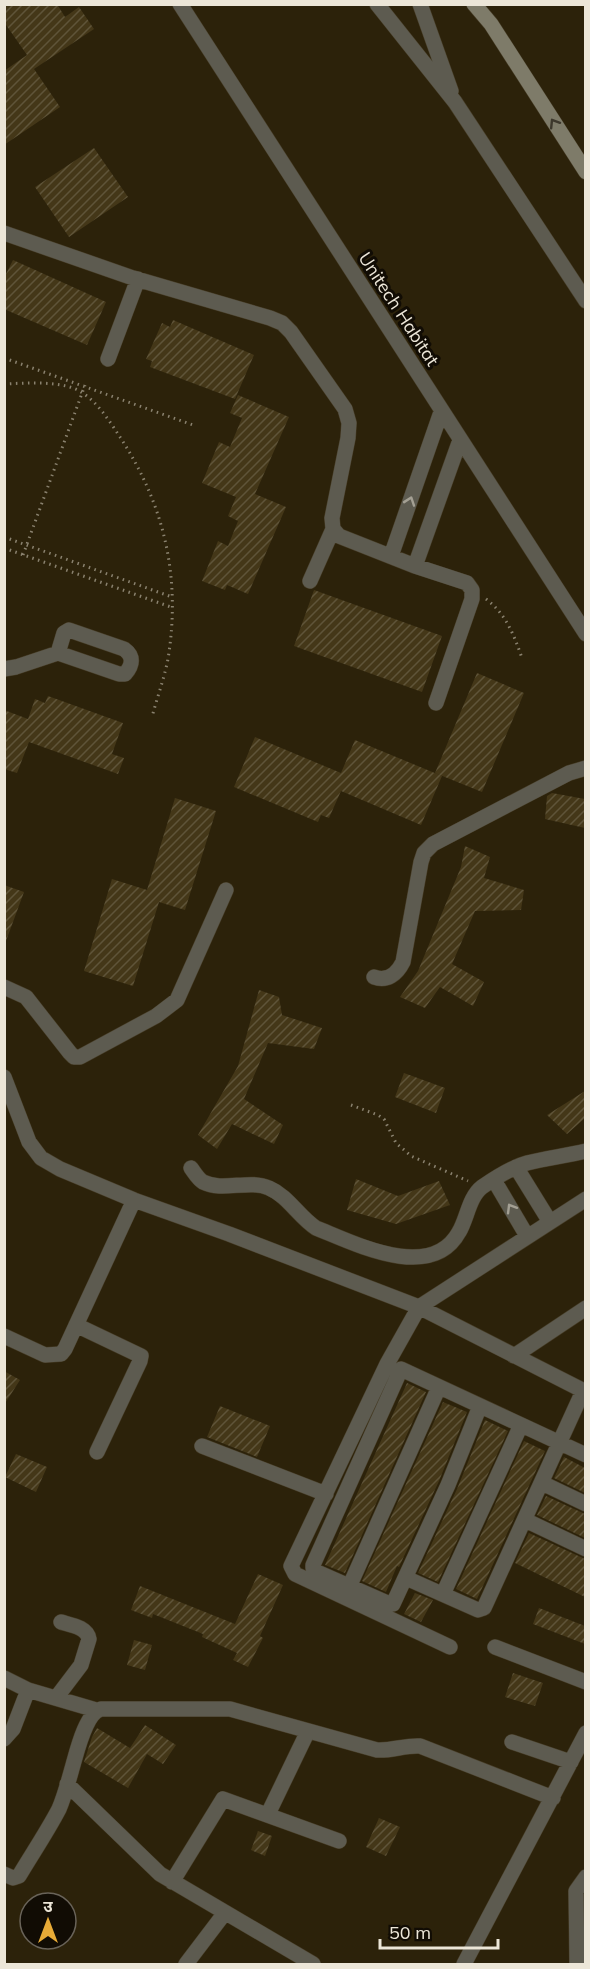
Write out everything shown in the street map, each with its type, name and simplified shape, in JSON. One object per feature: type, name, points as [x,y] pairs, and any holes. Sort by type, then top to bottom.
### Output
[{"type":"main road","points":[[474,4],[491,24],[585,172]]},
{"type":"street","name":"Unitech Habitat","points":[[180,4],[585,634]]},
{"type":"street","points":[[376,4],[455,102],[585,301]]},
{"type":"street","points":[[420,4],[455,102]]},
{"type":"street","points":[[4,233],[138,279],[270,318],[282,323],[291,332],[345,409],[349,423],[332,518],[333,529],[310,580]]},
{"type":"street","points":[[108,358],[138,279]]},
{"type":"street","points":[[391,556],[441,412]]},
{"type":"street","points":[[415,566],[460,440]]},
{"type":"street","points":[[333,529],[339,536],[415,566],[467,583],[472,590],[472,599],[436,703]]},
{"type":"street","points":[[4,669],[58,653]]},
{"type":"street","points":[[374,977],[389,978],[400,969],[404,962],[421,862],[424,853],[433,844],[569,773],[585,768]]},
{"type":"street","points":[[4,987],[26,998],[70,1053],[74,1057],[80,1057],[156,1016],[177,1000],[226,890]]},
{"type":"street","points":[[4,1077],[29,1142],[41,1158],[60,1169],[134,1200],[419,1307],[584,1392],[484,1608],[478,1610],[406,1578]]},
{"type":"street","points":[[191,1168],[201,1181],[213,1185],[267,1187],[276,1192],[316,1228],[385,1254],[404,1258],[430,1254],[447,1247],[459,1233],[480,1189],[494,1180],[526,1163],[585,1151]]},
{"type":"street","points":[[516,1167],[550,1222]]},
{"type":"street","points":[[494,1180],[528,1236]]},
{"type":"street","points":[[4,1336],[45,1355],[61,1354],[134,1200]]},
{"type":"street","points":[[450,1647],[292,1571],[293,1562],[387,1364],[419,1307],[585,1200]]},
{"type":"street","points":[[514,1356],[585,1308]]},
{"type":"street","points":[[76,1325],[141,1356],[97,1452]]},
{"type":"street","points":[[480,1406],[448,1485],[394,1603],[391,1604],[313,1568],[399,1370],[403,1369],[585,1455]]},
{"type":"street","points":[[350,1585],[439,1387]]},
{"type":"street","points":[[443,1594],[521,1425]]},
{"type":"street","points":[[202,1446],[326,1494]]},
{"type":"street","points":[[542,1484],[585,1504]]},
{"type":"street","points":[[525,1520],[585,1549]]},
{"type":"street","points":[[56,1698],[81,1665],[89,1639],[89,1634],[84,1630],[61,1622]]},
{"type":"street","points":[[495,1647],[585,1682]]},
{"type":"street","points":[[4,1678],[28,1690],[96,1710],[230,1709],[376,1750],[387,1751],[412,1745],[430,1748],[553,1798]]},
{"type":"street","points":[[4,1739],[13,1729],[28,1690]]},
{"type":"street","points":[[4,1874],[13,1878],[19,1876],[59,1808],[79,1742],[96,1710]]},
{"type":"street","points":[[268,1814],[308,1731]]},
{"type":"street","points":[[464,1965],[553,1798],[585,1732]]},
{"type":"street","points":[[512,1742],[571,1762]]},
{"type":"street","points":[[67,1784],[160,1874],[313,1965]]},
{"type":"street","points":[[172,1882],[223,1799],[339,1841]]},
{"type":"street","points":[[577,1965],[576,1891],[585,1877]]},
{"type":"street","points":[[186,1965],[224,1914]]},
{"type":"path","points":[[4,358],[196,426]]},
{"type":"path","points":[[4,384],[35,383],[73,388],[93,402],[137,463],[160,523],[170,563],[171,634],[167,662],[152,717]]},
{"type":"path","points":[[23,555],[85,385]]},
{"type":"path","points":[[4,537],[172,597]]},
{"type":"path","points":[[4,548],[171,607]]},
{"type":"path","points":[[472,590],[489,601],[501,613],[510,626],[522,658]]},
{"type":"path","points":[[351,1105],[378,1114],[384,1119],[396,1143],[411,1156],[464,1178],[480,1189]]},
{"type":"building","points":[[4,4],[57,4],[65,17],[79,7],[94,29],[34,69],[60,107],[4,145],[4,71],[27,55],[4,22]]},
{"type":"building","points":[[94,148],[128,197],[69,237],[35,187]]},
{"type":"building","points":[[13,260],[106,302],[87,345],[4,309],[4,278]]},
{"type":"building","points":[[173,320],[254,355],[235,399],[150,367],[152,361],[146,359],[162,323],[170,327]]},
{"type":"building","points":[[238,395],[289,417],[255,494],[286,507],[248,594],[227,585],[225,590],[202,581],[218,541],[228,546],[238,521],[228,516],[236,497],[202,483],[219,442],[230,447],[242,418],[230,413]]},
{"type":"building","points":[[314,590],[442,636],[422,692],[294,646]]},
{"type":"building","points":[[477,673],[524,693],[482,792],[435,773]]},
{"type":"building","points":[[48,696],[123,723],[112,754],[124,758],[118,774],[29,742],[17,773],[4,769],[4,710],[28,719],[35,699],[45,703]]},
{"type":"building","points":[[255,737],[341,773],[355,740],[442,776],[421,825],[341,791],[329,818],[321,815],[318,822],[234,787]]},
{"type":"building","points":[[552,793],[585,799],[585,828],[545,819],[547,796]]},
{"type":"building","points":[[175,798],[216,811],[185,910],[159,902],[133,986],[84,971],[112,879],[147,890]]},
{"type":"building","points":[[465,846],[490,857],[484,878],[524,890],[521,910],[475,911],[452,964],[484,982],[473,1006],[440,987],[425,1008],[400,997],[418,971],[461,867]]},
{"type":"building","points":[[4,885],[24,892],[6,941],[4,940]]},
{"type":"building","points":[[259,990],[279,997],[282,1015],[322,1028],[314,1049],[268,1043],[244,1099],[283,1125],[274,1144],[232,1124],[217,1149],[198,1135],[238,1066]]},
{"type":"building","points":[[404,1073],[445,1088],[436,1113],[395,1097]]},
{"type":"building","points":[[585,1091],[585,1118],[567,1134],[547,1115]]},
{"type":"building","points":[[356,1179],[398,1196],[439,1181],[450,1205],[396,1224],[347,1210]]},
{"type":"building","points":[[4,1371],[20,1380],[4,1405]]},
{"type":"building","points":[[407,1383],[426,1392],[345,1573],[325,1565]]},
{"type":"building","points":[[443,1402],[467,1412],[439,1481],[386,1592],[362,1581]]},
{"type":"building","points":[[220,1406],[270,1426],[257,1457],[207,1437]]},
{"type":"building","points":[[485,1420],[508,1431],[438,1582],[418,1573],[457,1489]]},
{"type":"building","points":[[524,1441],[545,1451],[477,1599],[456,1589]]},
{"type":"building","points":[[16,1454],[47,1467],[36,1492],[5,1477]]},
{"type":"building","points":[[564,1457],[585,1468],[585,1493],[554,1478]]},
{"type":"building","points":[[546,1496],[585,1514],[585,1538],[537,1515]]},
{"type":"building","points":[[529,1533],[585,1559],[585,1597],[515,1563]]},
{"type":"building","points":[[258,1574],[283,1585],[260,1636],[263,1638],[248,1667],[233,1660],[237,1653],[202,1637],[203,1634],[153,1614],[152,1618],[131,1610],[140,1586],[235,1624]]},
{"type":"building","points":[[415,1593],[433,1600],[421,1622],[404,1614]]},
{"type":"building","points":[[539,1608],[585,1626],[585,1644],[533,1624]]},
{"type":"building","points":[[134,1640],[152,1645],[145,1670],[127,1665]]},
{"type":"building","points":[[513,1673],[543,1683],[535,1706],[505,1697]]},
{"type":"building","points":[[145,1725],[176,1745],[163,1764],[147,1754],[128,1788],[84,1762],[97,1728],[130,1748]]},
{"type":"building","points":[[379,1818],[400,1827],[386,1856],[366,1847]]},
{"type":"building","points":[[258,1831],[272,1836],[265,1856],[251,1850]]}]
